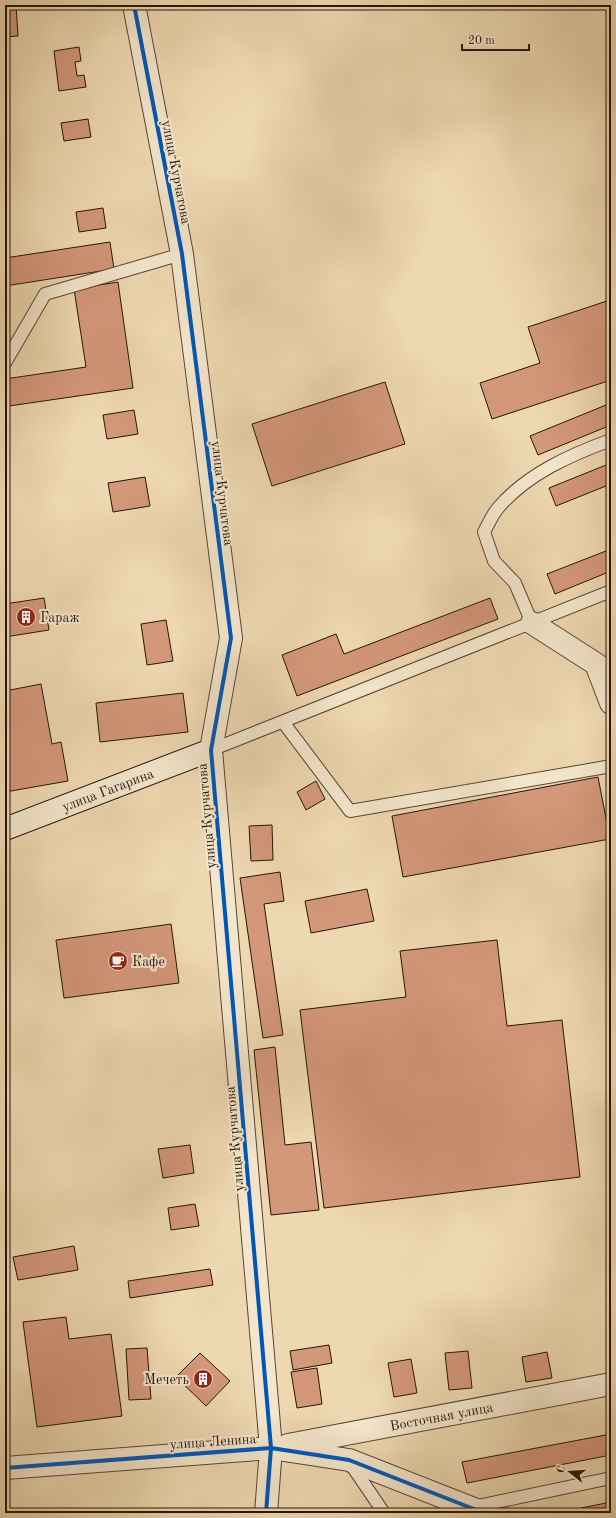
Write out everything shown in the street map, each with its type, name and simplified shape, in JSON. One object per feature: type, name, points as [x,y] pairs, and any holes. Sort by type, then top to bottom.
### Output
[{"type":"street","name":"улица Курчатова","points":[[134,5],[182,254],[231,638],[211,750],[271,1448],[266,1513]]},
{"type":"street","points":[[532,624],[604,663],[611,703]]},
{"type":"street","name":"улица Гагарина","points":[[5,829],[211,750]]},
{"type":"street","name":"Восточная улица","points":[[271,1448],[611,1384]]},
{"type":"street","name":"улица Ленина","points":[[5,1468],[271,1448],[349,1460],[477,1510]]},
{"type":"lane","points":[[5,363],[45,294],[182,254]]},
{"type":"lane","points":[[532,624],[515,583],[494,561],[484,532],[497,509],[528,481],[570,455],[611,440]]},
{"type":"lane","points":[[211,750],[532,624],[611,591]]},
{"type":"lane","points":[[283,722],[350,811],[606,767]]},
{"type":"lane","points":[[349,1460],[384,1513]]},
{"type":"lane","points":[[477,1510],[611,1478]]},
{"type":"building","points":[[5,5],[16,5],[18,36],[5,37]]},
{"type":"building","points":[[79,47],[81,61],[75,62],[77,76],[84,75],[86,87],[59,91],[54,51]]},
{"type":"building","points":[[88,119],[91,137],[64,141],[61,123]]},
{"type":"building","points":[[103,208],[106,228],[79,232],[76,212]]},
{"type":"building","points":[[110,242],[114,269],[5,286],[5,258]]},
{"type":"building","points":[[118,282],[133,388],[9,406],[5,379],[86,367],[74,289]]},
{"type":"building","points":[[607,301],[611,312],[611,380],[492,419],[480,383],[540,363],[528,327]]},
{"type":"building","points":[[385,382],[405,444],[272,486],[252,424]]},
{"type":"building","points":[[611,403],[611,425],[538,455],[530,436]]},
{"type":"building","points":[[134,410],[138,434],[107,439],[103,415]]},
{"type":"building","points":[[611,463],[611,484],[556,506],[549,488]]},
{"type":"building","points":[[145,477],[150,506],[113,512],[108,483]]},
{"type":"building","points":[[611,549],[611,571],[555,594],[547,574]]},
{"type":"building","name":"Гараж","points":[[44,598],[49,630],[5,637],[5,604]]},
{"type":"building","points":[[490,598],[498,619],[297,696],[282,655],[336,634],[344,654]]},
{"type":"building","points":[[166,620],[173,661],[147,665],[141,624]]},
{"type":"building","points":[[41,684],[52,744],[61,742],[68,781],[5,792],[5,691]]},
{"type":"building","points":[[183,693],[188,732],[100,742],[96,703]]},
{"type":"building","points":[[598,777],[610,839],[403,877],[392,816]]},
{"type":"building","points":[[316,781],[325,799],[306,810],[297,792]]},
{"type":"building","points":[[272,825],[273,860],[251,861],[249,826]]},
{"type":"building","points":[[280,872],[284,901],[264,904],[283,1035],[263,1038],[240,878]]},
{"type":"building","points":[[367,889],[374,921],[311,933],[305,901]]},
{"type":"building","name":"Кафе","points":[[171,924],[179,983],[64,998],[56,940]]},
{"type":"building","points":[[497,940],[507,1026],[562,1020],[580,1177],[324,1208],[300,1010],[406,997],[400,951]]},
{"type":"building","points":[[275,1047],[285,1145],[311,1142],[319,1210],[271,1215],[254,1050]]},
{"type":"building","points":[[190,1145],[194,1173],[163,1178],[158,1149]]},
{"type":"building","points":[[195,1204],[199,1226],[171,1230],[168,1208]]},
{"type":"building","points":[[74,1246],[78,1270],[18,1280],[13,1257]]},
{"type":"building","points":[[210,1269],[213,1285],[130,1298],[128,1281]]},
{"type":"building","points":[[66,1317],[69,1339],[111,1334],[122,1416],[37,1427],[23,1322]]},
{"type":"building","points":[[329,1345],[332,1363],[293,1370],[290,1351]]},
{"type":"building","points":[[147,1348],[151,1399],[129,1400],[126,1349]]},
{"type":"building","points":[[468,1351],[472,1388],[449,1390],[445,1353]]},
{"type":"building","points":[[547,1352],[552,1378],[526,1382],[522,1357]]},
{"type":"building","name":"Мечеть","points":[[200,1353],[230,1381],[206,1406],[176,1377]]},
{"type":"building","points":[[411,1359],[417,1393],[394,1397],[388,1363]]},
{"type":"building","points":[[317,1368],[322,1404],[297,1408],[291,1372]]},
{"type":"building","points":[[611,1434],[611,1455],[467,1483],[462,1462]]},
{"type":"building","points":[[611,1502],[611,1513],[582,1513],[581,1508]]},
{"type":"cycle path","points":[[134,5],[182,254],[231,638],[211,750],[271,1448],[266,1513]]},
{"type":"cycle path","points":[[5,1468],[271,1448],[349,1460],[484,1513]]},
{"type":"place","name":"Гараж","points":[[26,617]]},
{"type":"place","name":"Кафе","points":[[118,961]]},
{"type":"place","name":"Мечеть","points":[[203,1379]]}]
